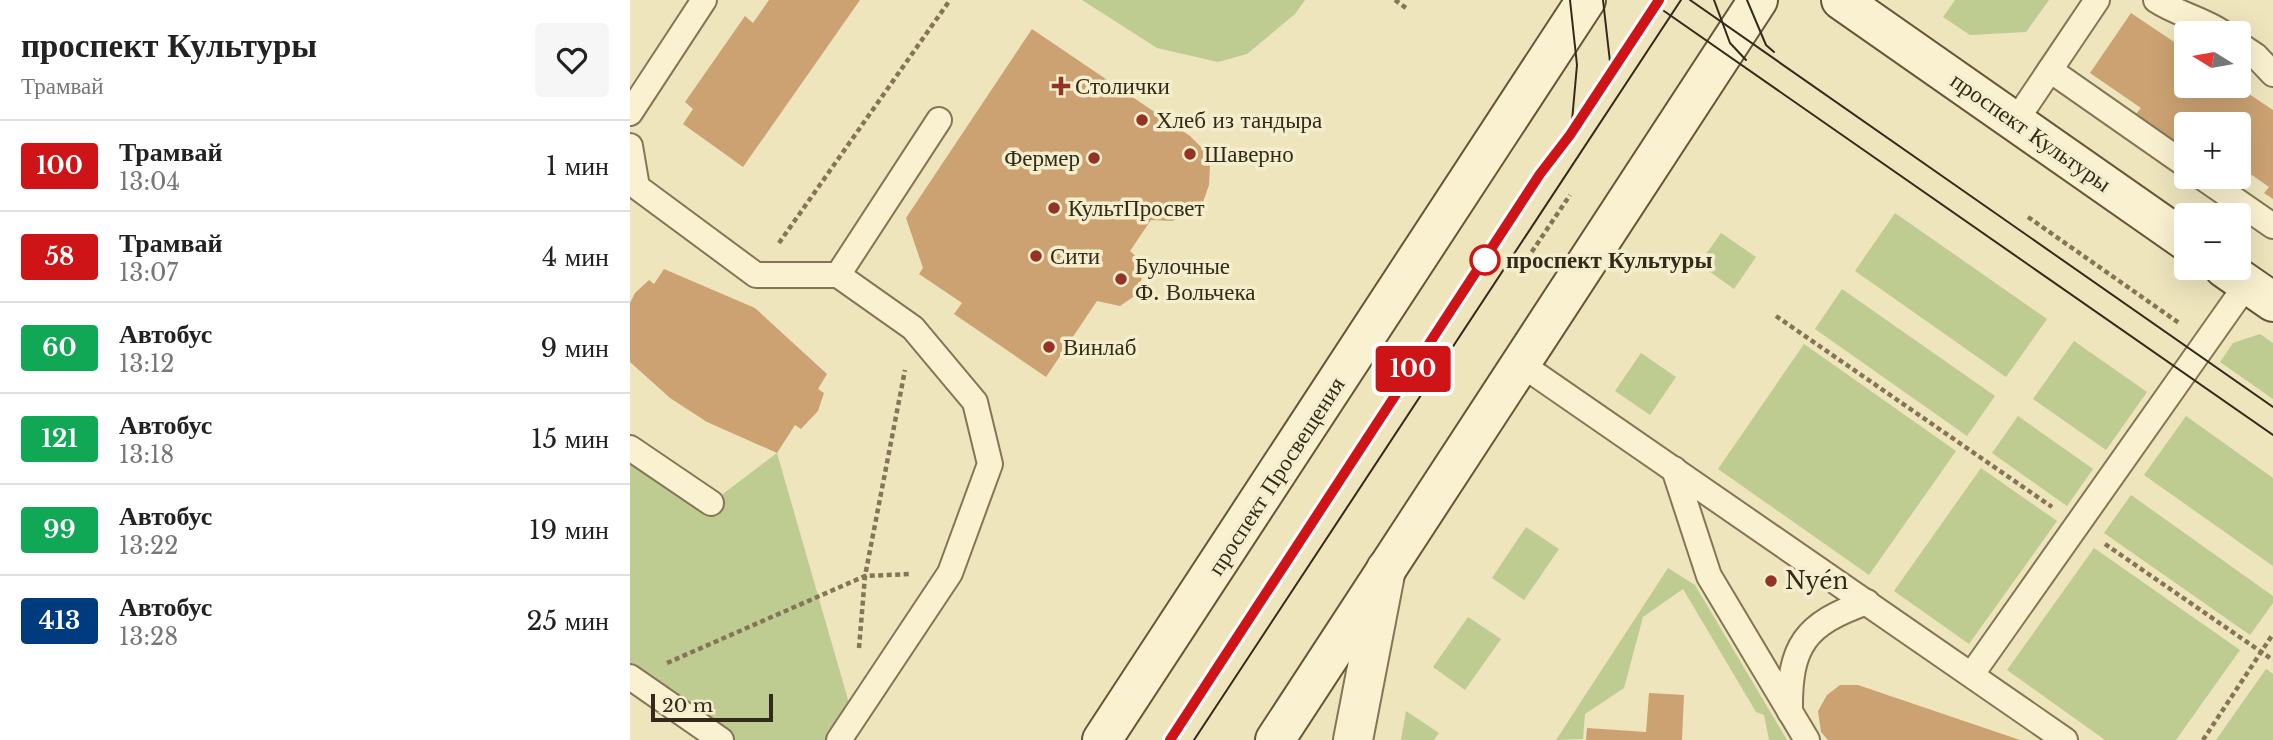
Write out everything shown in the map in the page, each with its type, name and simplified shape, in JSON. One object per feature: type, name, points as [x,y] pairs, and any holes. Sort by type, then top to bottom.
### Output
[{"type":"main road","name":"проспект Просвещения","points":[[1102,740],[1587,0]]},
{"type":"main road","points":[[1275,740],[1758,0]]},
{"type":"main road","name":"проспект Культуры","points":[[1841,0],[2174,233]]},
{"type":"main road","points":[[1353,740],[1386,569]]},
{"type":"lane","points":[[630,113],[704,0]]},
{"type":"lane","points":[[2015,122],[2097,0]]},
{"type":"lane","points":[[2156,0],[2195,21]]},
{"type":"lane","points":[[2251,55],[2273,74]]},
{"type":"lane","points":[[2050,70],[2174,157]]},
{"type":"lane","points":[[838,275],[939,120]]},
{"type":"lane","points":[[630,146],[637,187],[756,275],[838,275],[913,328],[975,402],[990,464],[950,573],[839,740]]},
{"type":"lane","points":[[2219,189],[2273,226]]},
{"type":"lane","points":[[1972,674],[2248,285]]},
{"type":"lane","points":[[1521,364],[2065,740]]},
{"type":"lane","points":[[630,448],[711,503]]},
{"type":"lane","points":[[1674,470],[1709,576],[1807,740]]},
{"type":"lane","points":[[1790,712],[1790,675],[1804,640],[1831,614],[1867,602]]},
{"type":"lane","points":[[631,677],[721,740]]},
{"type":"path","points":[[756,275],[950,0]]},
{"type":"path","points":[[1395,0],[1406,8]]},
{"type":"path","points":[[1527,259],[1570,194]]},
{"type":"path","points":[[2028,217],[2180,324]]},
{"type":"path","points":[[1776,316],[2273,660]]},
{"type":"path","points":[[858,653],[866,576],[913,328]]},
{"type":"path","points":[[631,677],[866,576],[950,573]]},
{"type":"path","points":[[2203,740],[2273,634]]},
{"type":"green space","points":[[1082,0],[1305,0],[1295,14],[1247,54],[1218,62],[1157,48]]},
{"type":"green space","points":[[1955,0],[2049,0],[2026,32],[1970,35],[1943,17]]},
{"type":"green space","points":[[1895,213],[2047,319],[2006,377],[1855,271]]},
{"type":"green space","points":[[1721,233],[1756,257],[1734,289],[1699,264]]},
{"type":"green space","points":[[1842,289],[1995,396],[1967,436],[1815,329]]},
{"type":"green space","points":[[2260,334],[2273,343],[2273,399],[2220,362],[2233,343]]},
{"type":"green space","points":[[2074,341],[2147,392],[2106,450],[2033,399]]},
{"type":"green space","points":[[1804,344],[1956,451],[1869,575],[1718,469]]},
{"type":"green space","points":[[1641,353],[1676,377],[1650,415],[1615,391]]},
{"type":"green space","points":[[2018,416],[2093,469],[2067,506],[1992,453]]},
{"type":"green space","points":[[2186,416],[2273,478],[2273,566],[2144,475]]},
{"type":"green space","points":[[630,448],[711,503],[777,453],[853,717],[839,740],[721,740],[630,677]]},
{"type":"green space","points":[[1981,468],[2057,521],[1969,644],[1894,591]]},
{"type":"green space","points":[[2131,495],[2273,596],[2273,603],[2250,635],[2104,533]]},
{"type":"green space","points":[[1526,527],[1559,549],[1524,600],[1492,578]]},
{"type":"green space","points":[[2094,548],[2240,650],[2176,740],[2105,740],[2007,670]]},
{"type":"green space","points":[[1668,568],[1695,585],[1787,740],[1769,740],[1764,715],[1756,712],[1683,589],[1643,617],[1624,688],[1585,714],[1583,739],[1556,740]]},
{"type":"green space","points":[[1468,617],[1501,639],[1465,690],[1433,667]]},
{"type":"green space","points":[[2266,669],[2273,674],[2273,740],[2216,740]]},
{"type":"green space","points":[[1406,711],[1439,733],[1434,740],[1401,740]]},
{"type":"building","points":[[769,0],[860,0],[743,167],[683,124],[693,109],[685,102],[745,16],[753,23]]},
{"type":"building","points":[[2131,13],[2174,42],[2174,98],[2251,98],[2251,95],[2273,110],[2273,199],[2264,193],[2269,187],[2251,174],[2251,112],[2174,112],[2174,140],[2136,114],[2141,108],[2090,73]]},
{"type":"building","name":"КультПросвет","points":[[1032,29],[1190,136],[1203,149],[1210,166],[1209,185],[1203,202],[1189,215],[1172,221],[1151,220],[1130,251],[1139,259],[1143,270],[1139,293],[1120,306],[1097,301],[1046,377],[954,314],[962,303],[919,274],[923,268],[906,218]]},
{"type":"building","points":[[664,269],[755,308],[827,374],[818,389],[824,393],[818,411],[801,429],[795,425],[777,453],[707,422],[670,398],[630,362],[630,303],[635,293],[649,280],[654,284]]},
{"type":"building","points":[[1840,685],[1858,685],[2020,740],[1828,740],[1821,732],[1818,711],[1827,695]]},
{"type":"building","points":[[1649,693],[1684,695],[1682,740],[1586,740],[1587,728],[1646,732]]},
{"type":"tram line","points":[[1570,0],[1577,65],[1571,132]]},
{"type":"tram line","points":[[1603,0],[1610,62],[1607,75]]},
{"type":"tram line","points":[[1170,740],[1540,175],[1570,135],[1659,0]]},
{"type":"tram line","name":"100","points":[[1170,740],[1540,174],[1570,135],[1659,0]]},
{"type":"tram line","points":[[1194,740],[1681,0]]},
{"type":"tram line","points":[[1690,0],[2273,407]]},
{"type":"tram line","points":[[1714,0],[1730,43],[1746,60]]},
{"type":"tram line","points":[[1747,0],[1766,45],[1774,52]]},
{"type":"tram line","points":[[1664,11],[2273,435]]},
{"type":"place","name":"Столички","points":[[1061,86]]},
{"type":"place","name":"Хлеб из тандыра","points":[[1142,120]]},
{"type":"place","name":"Шаверно","points":[[1190,154]]},
{"type":"place","name":"Фермер","points":[[1094,158]]},
{"type":"place","name":"КультПросвет","points":[[1054,208]]},
{"type":"place","name":"Сити","points":[[1036,256]]},
{"type":"place","name":"проспект Культуры","points":[[1485,260]]},
{"type":"place","name":"Булочные Ф. Вольчека","points":[[1121,279]]},
{"type":"place","name":"Винлаб","points":[[1049,347]]},
{"type":"place","name":"Nyén","points":[[1771,581]]}]
